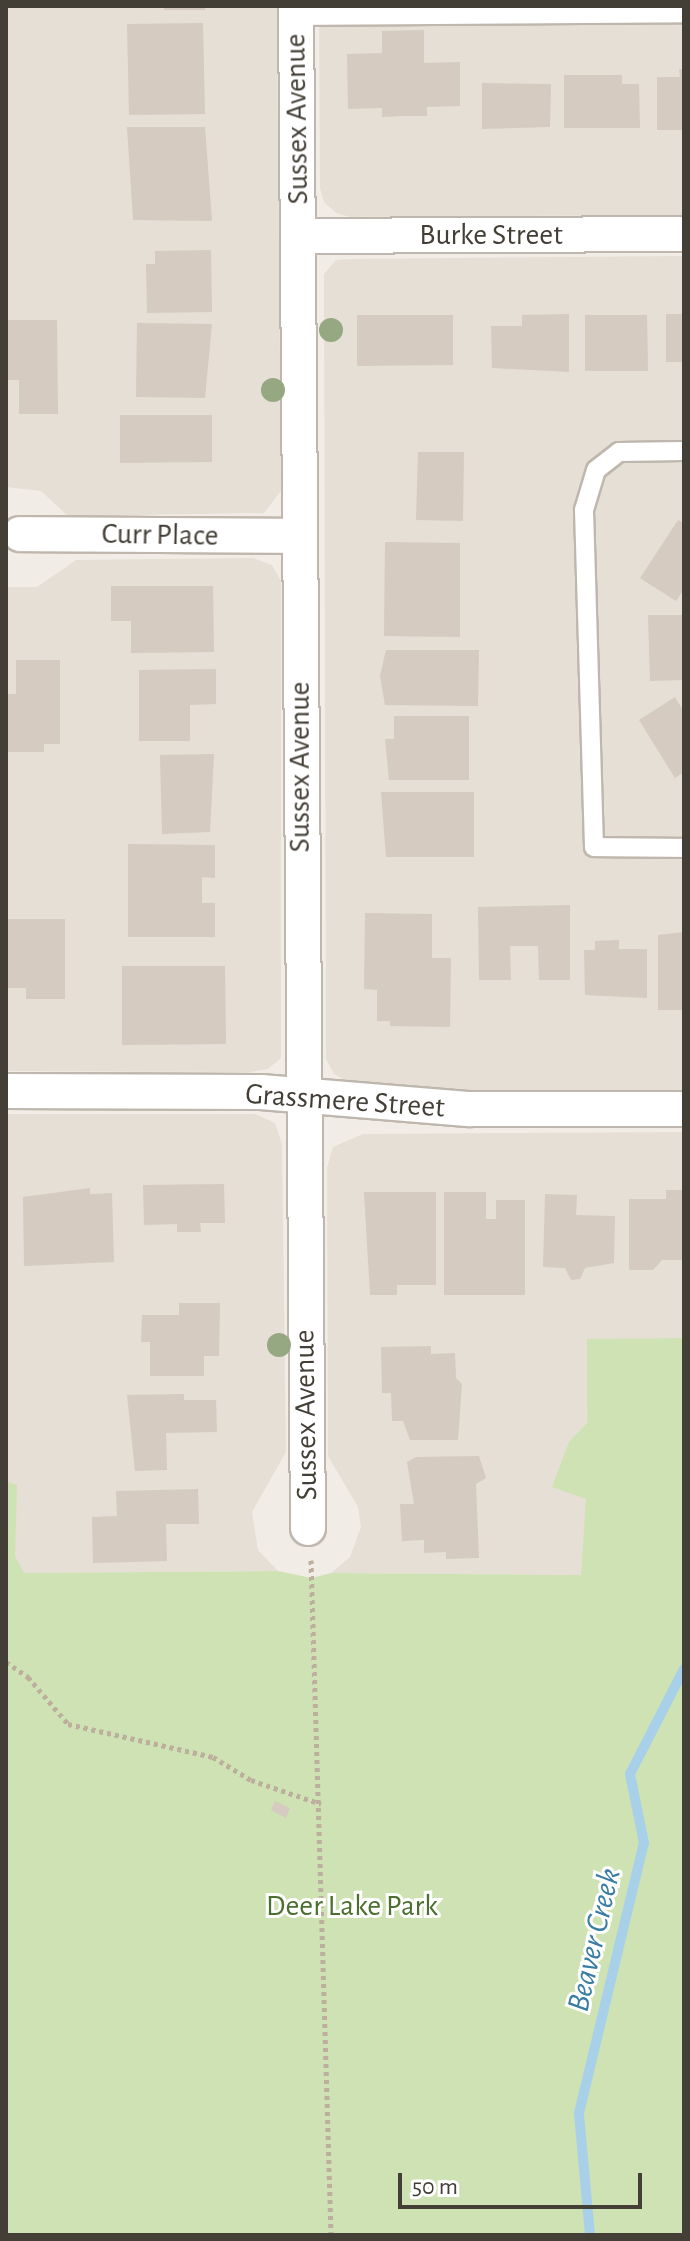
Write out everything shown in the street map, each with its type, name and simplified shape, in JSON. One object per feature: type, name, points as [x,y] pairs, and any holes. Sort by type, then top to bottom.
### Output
[{"type":"street","name":"Sussex Avenue","points":[[296,11],[301,1098],[308,1528]]},
{"type":"street","name":"Burke Street","points":[[299,236],[684,234]]},
{"type":"street","name":"Curr Place","points":[[20,534],[299,536]]},
{"type":"street","name":"Grassmere Street","points":[[6,1091],[261,1092],[301,1098],[470,1109],[684,1109]]},
{"type":"lane","points":[[296,11],[684,13]]},
{"type":"lane","points":[[684,451],[619,452],[596,470],[584,510],[594,847],[684,848]]},
{"type":"path","points":[[308,1528],[321,1804],[331,2235]]},
{"type":"path","points":[[6,1662],[28,1677],[68,1724],[213,1757],[251,1780],[321,1804]]},
{"type":"shaded area","points":[[6,6],[277,6],[281,491],[264,513],[68,516],[41,491],[6,487]]},
{"type":"shaded area","points":[[319,6],[684,6],[684,215],[350,217],[336,213],[324,202],[320,188]]},
{"type":"shaded area","points":[[684,256],[684,1092],[466,1092],[347,1081],[334,1074],[326,1059],[324,274],[336,260],[350,259]]},
{"type":"shaded area","points":[[253,558],[272,565],[281,581],[281,1058],[268,1069],[250,1072],[6,1071],[6,587],[37,587],[76,560]]},
{"type":"shaded area","points":[[6,1114],[255,1114],[275,1123],[282,1144],[286,1452],[252,1512],[258,1550],[278,1571],[16,1573],[6,1558]]},
{"type":"shaded area","points":[[684,1132],[684,1338],[587,1340],[586,1575],[331,1573],[350,1557],[361,1527],[358,1507],[328,1456],[327,1168],[333,1147],[363,1134]]},
{"type":"green space","name":"Deer Lake Park","points":[[684,1338],[684,2235],[6,2235],[6,1481],[17,1485],[15,1556],[24,1573],[278,1571],[312,1578],[331,1573],[581,1575],[586,1499],[552,1487],[569,1442],[587,1423],[587,1339]]},
{"type":"building","points":[[164,6],[205,6],[205,10],[164,10]]},
{"type":"building","points":[[203,23],[205,114],[129,115],[127,24]]},
{"type":"building","points":[[424,30],[424,63],[460,62],[460,106],[427,107],[427,116],[382,117],[382,108],[348,109],[347,54],[382,53],[382,31]]},
{"type":"building","points":[[679,69],[684,69],[684,130],[657,130],[657,77],[680,77]]},
{"type":"building","points":[[564,75],[622,75],[622,84],[639,84],[640,128],[564,128]]},
{"type":"building","points":[[482,83],[551,84],[550,127],[482,129]]},
{"type":"building","points":[[127,127],[205,127],[212,221],[133,220]]},
{"type":"building","points":[[211,250],[212,312],[147,313],[146,264],[155,264],[155,251]]},
{"type":"building","points":[[569,314],[569,372],[492,368],[491,326],[522,326],[522,315]]},
{"type":"building","points":[[666,314],[684,314],[684,362],[666,362]]},
{"type":"building","points":[[357,315],[453,315],[453,365],[357,366]]},
{"type":"building","points":[[585,315],[647,315],[648,371],[585,371]]},
{"type":"building","points":[[6,320],[57,320],[58,414],[19,414],[19,380],[6,380]]},
{"type":"building","points":[[137,323],[212,324],[205,398],[136,397]]},
{"type":"building","points":[[120,415],[212,415],[212,462],[120,463]]},
{"type":"building","points":[[418,452],[464,452],[463,521],[416,520]]},
{"type":"building","points":[[678,520],[684,523],[684,589],[676,601],[640,578]]},
{"type":"building","points":[[385,542],[460,543],[460,637],[384,636]]},
{"type":"building","points":[[111,586],[213,586],[214,652],[131,653],[131,621],[111,621]]},
{"type":"building","points":[[648,615],[684,615],[684,680],[650,681]]},
{"type":"building","points":[[386,650],[479,650],[478,706],[385,705],[380,676]]},
{"type":"building","points":[[16,660],[60,660],[60,744],[44,744],[44,752],[6,752],[6,694],[16,694]]},
{"type":"building","points":[[216,669],[216,704],[190,705],[190,741],[139,741],[139,670]]},
{"type":"building","points":[[675,697],[684,712],[684,772],[675,778],[639,720]]},
{"type":"building","points":[[394,716],[469,716],[469,780],[389,780],[385,739],[394,739]]},
{"type":"building","points":[[214,754],[210,832],[162,834],[160,755]]},
{"type":"building","points":[[381,792],[474,792],[474,857],[386,857]]},
{"type":"building","points":[[128,844],[215,845],[215,878],[202,877],[202,903],[215,903],[215,937],[128,937]]},
{"type":"building","points":[[570,905],[570,980],[539,980],[538,946],[510,946],[511,980],[479,980],[478,907]]},
{"type":"building","points":[[365,913],[432,914],[432,958],[451,958],[450,1027],[390,1026],[390,1021],[377,1021],[377,990],[364,989]]},
{"type":"building","points":[[7,919],[65,919],[65,999],[26,999],[26,988],[6,988]]},
{"type":"building","points":[[684,932],[684,1010],[658,1010],[658,935]]},
{"type":"building","points":[[619,940],[619,949],[647,949],[647,998],[585,995],[584,950],[595,950],[595,941]]},
{"type":"building","points":[[122,966],[225,966],[226,1044],[122,1045]]},
{"type":"building","points":[[224,1184],[225,1223],[200,1223],[201,1232],[177,1232],[177,1224],[144,1225],[143,1185]]},
{"type":"building","points":[[90,1188],[90,1194],[112,1193],[114,1262],[24,1266],[23,1197]]},
{"type":"building","points":[[666,1190],[684,1190],[684,1260],[662,1260],[653,1270],[629,1270],[629,1199],[666,1199]]},
{"type":"building","points":[[364,1192],[436,1192],[436,1285],[397,1285],[397,1295],[370,1295]]},
{"type":"building","points":[[444,1192],[486,1192],[486,1219],[496,1219],[496,1200],[525,1200],[525,1295],[444,1295]]},
{"type":"building","points":[[545,1194],[577,1195],[576,1215],[615,1216],[614,1263],[585,1268],[580,1279],[571,1280],[565,1268],[543,1267]]},
{"type":"building","points":[[179,1303],[220,1303],[219,1356],[204,1356],[204,1376],[150,1376],[150,1342],[141,1342],[142,1315],[179,1315]]},
{"type":"building","points":[[431,1346],[431,1354],[455,1353],[456,1378],[462,1384],[458,1440],[410,1440],[403,1421],[392,1421],[391,1393],[382,1393],[381,1347]]},
{"type":"building","points":[[184,1394],[184,1400],[216,1400],[217,1432],[166,1433],[167,1470],[135,1471],[127,1395]]},
{"type":"building","points":[[479,1456],[486,1478],[476,1484],[479,1558],[446,1559],[446,1552],[424,1553],[424,1540],[402,1541],[400,1504],[414,1504],[407,1462],[416,1457]]},
{"type":"building","points":[[198,1489],[199,1524],[166,1524],[167,1561],[93,1563],[92,1517],[117,1516],[116,1491]]},
{"type":"building","points":[[275,1801],[290,1808],[286,1818],[271,1810]]},
{"type":"waterway","name":"Beaver Creek","points":[[590,2235],[579,2113],[644,1843],[630,1774],[684,1669]]}]
